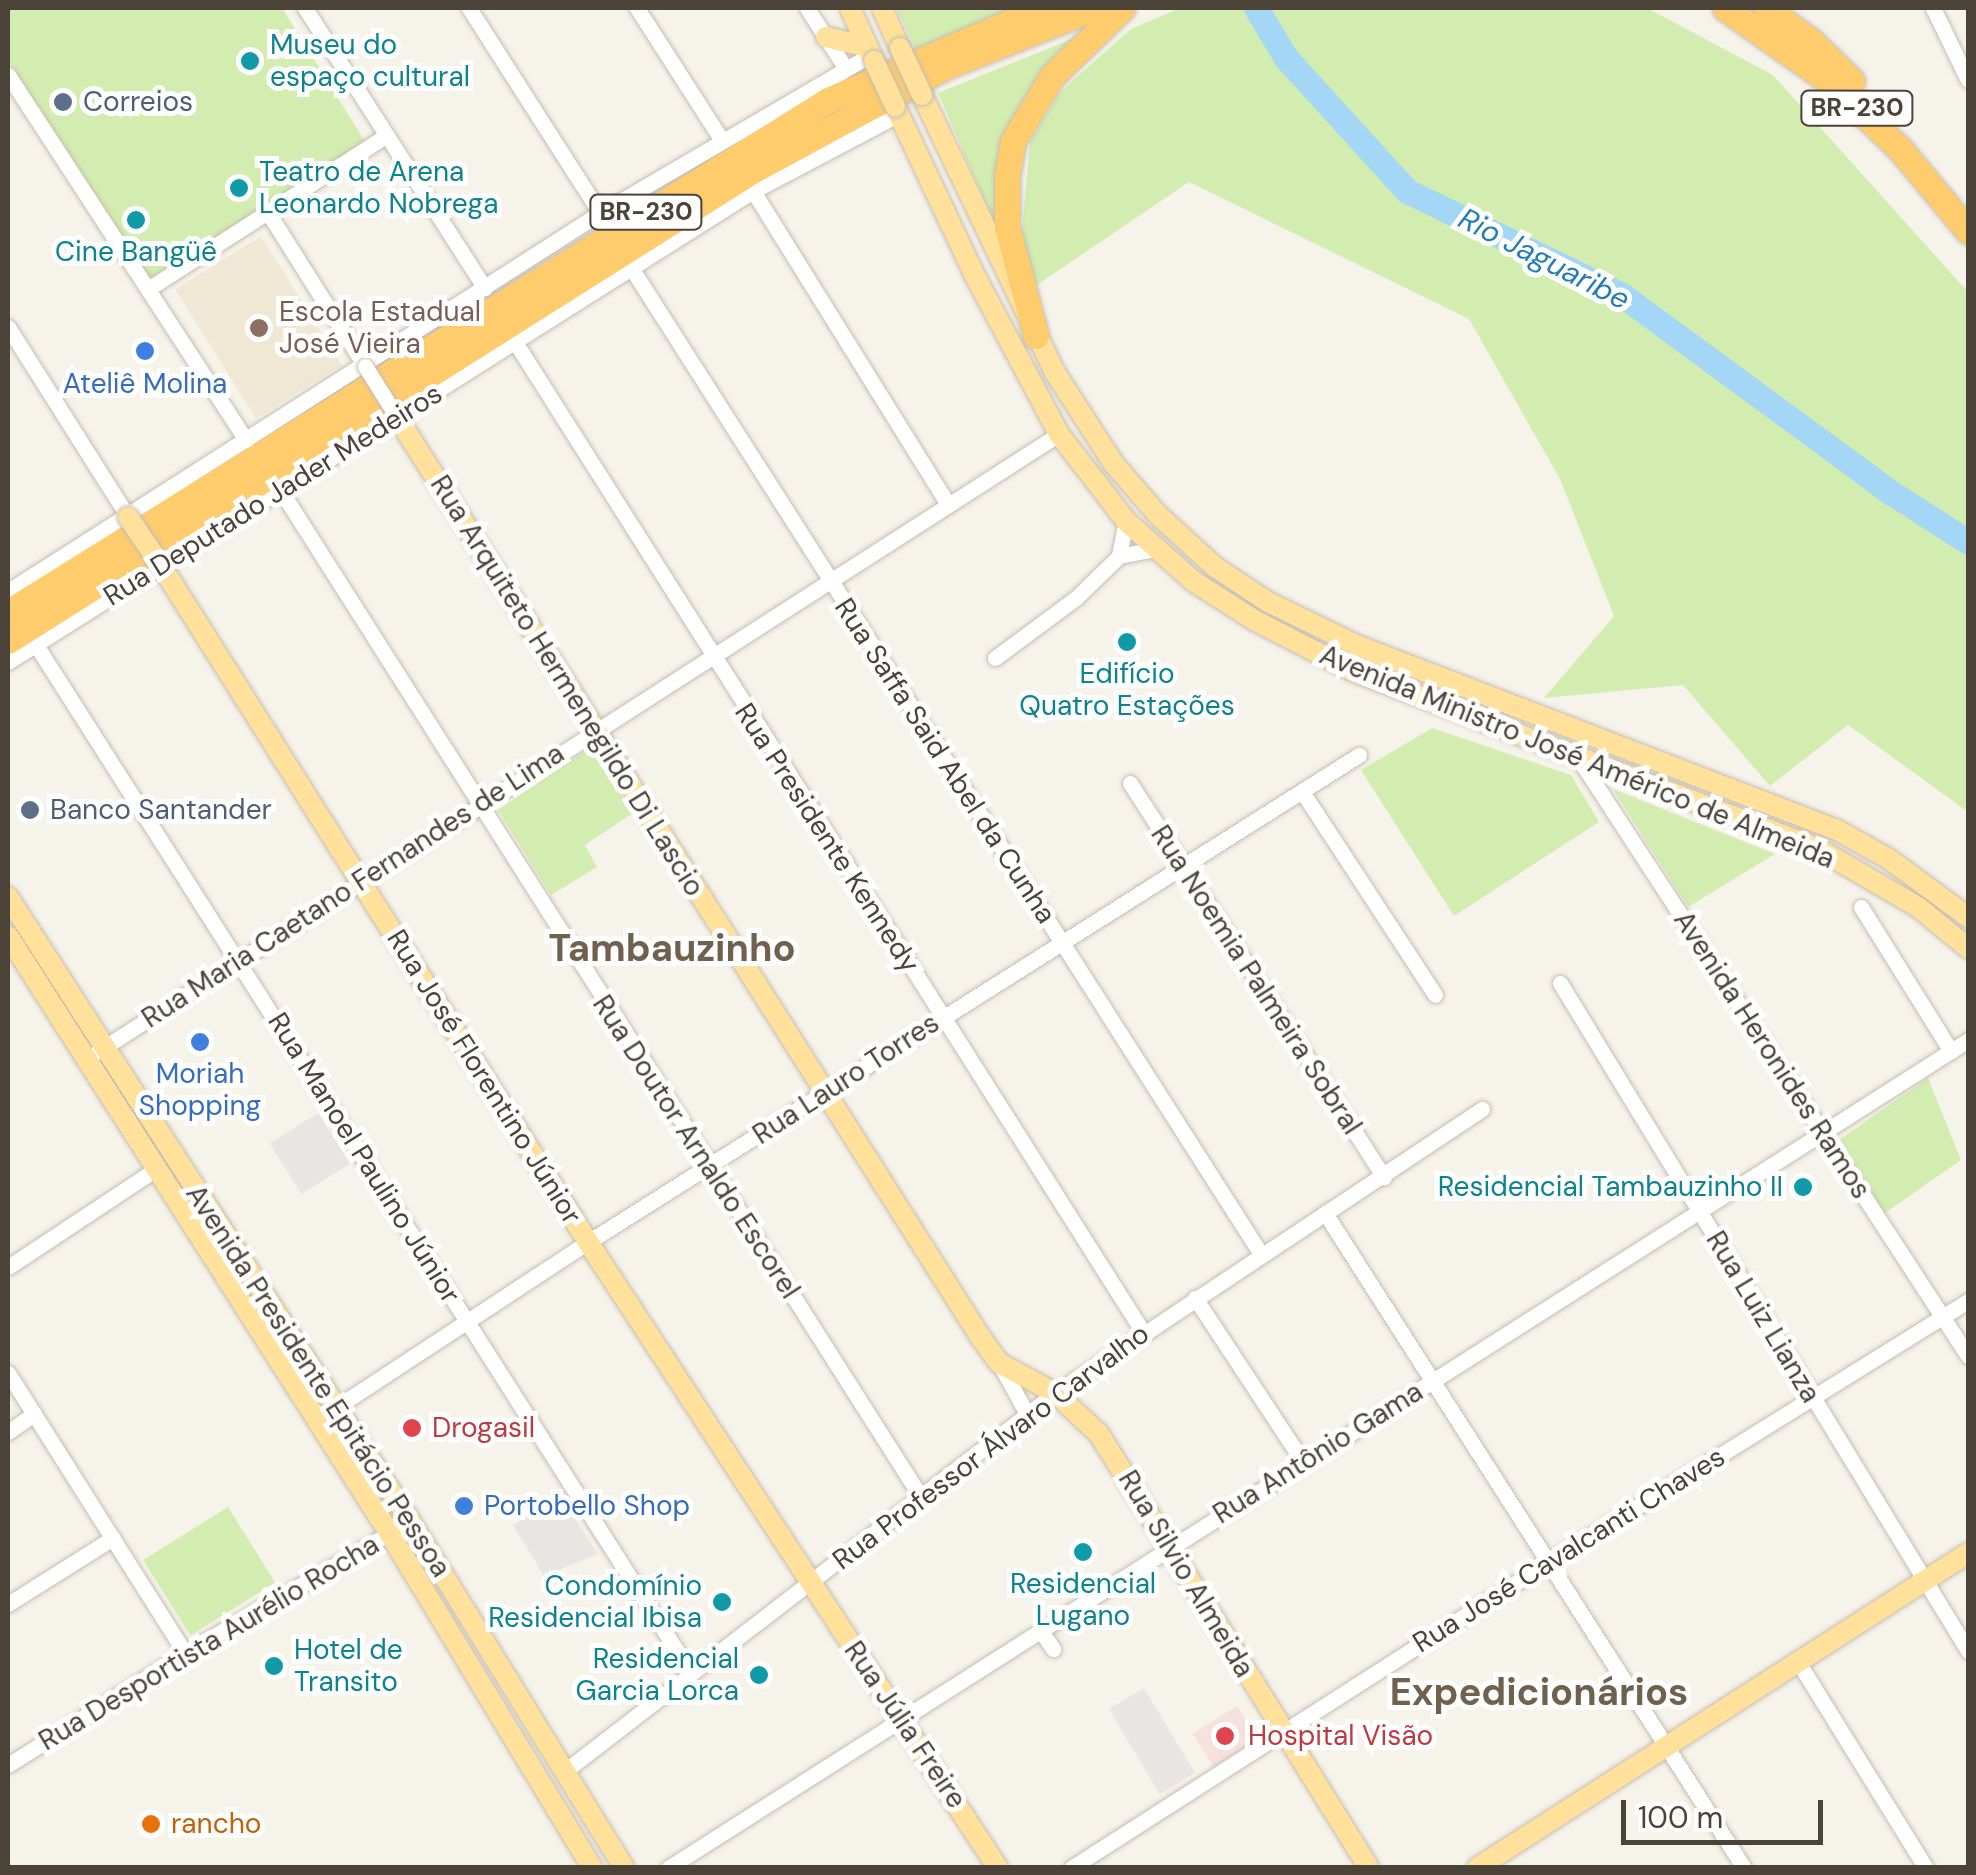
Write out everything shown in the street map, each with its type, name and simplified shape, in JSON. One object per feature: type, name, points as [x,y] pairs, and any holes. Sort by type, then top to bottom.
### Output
[{"type":"highway","name":"BR-230","points":[[8,612],[828,100],[1043,8]]},
{"type":"highway","name":"BR-230","points":[[8,641],[766,163],[944,67],[1094,8]]},
{"type":"highway","points":[[1036,336],[1007,227],[1007,174],[1013,142],[1052,76],[1122,8]]},
{"type":"highway","name":"BR-230","points":[[1725,8],[1829,81],[1900,150],[1968,232]]},
{"type":"highway","name":"BR-230","points":[[1766,8],[1812,42],[1904,132],[1968,204]]},
{"type":"main road","name":"Avenida Ministro José Américo de Almeida","points":[[850,8],[867,52],[992,310],[1059,434],[1126,521],[1193,581],[1298,644],[1354,671],[1817,848],[1918,907],[1968,948]]},
{"type":"main road","name":"Avenida Ministro José Américo de Almeida","points":[[882,8],[1036,336],[1095,436],[1132,486],[1215,567],[1268,602],[1356,646],[1836,830],[1889,859],[1968,916]]},
{"type":"main road","points":[[826,38],[867,52]]},
{"type":"main road","name":"Rua Arquiteto Hermenegildo Di Lascio","points":[[398,416],[825,1096],[999,1363],[1055,1393]]},
{"type":"main road","name":"Rua José Florentino Júnior","points":[[128,517],[810,1584]]},
{"type":"main road","name":"Avenida Presidente Epitácio Pessoa","points":[[8,897],[156,1170],[390,1534],[592,1868]]},
{"type":"main road","name":"Avenida Presidente Epitácio Pessoa","points":[[11,948],[95,1054],[410,1521],[624,1868]]},
{"type":"main road","name":"Rua Silvio Almeida","points":[[1055,1393],[1099,1434],[1370,1868]]},
{"type":"main road","points":[[1477,1868],[1667,1750],[1968,1553]]},
{"type":"main road","name":"Rua Júlia Freire","points":[[810,1584],[998,1868]]},
{"type":"street","points":[[304,8],[485,288]]},
{"type":"street","points":[[469,8],[600,213]]},
{"type":"street","points":[[637,8],[722,139]]},
{"type":"street","points":[[807,8],[846,69]]},
{"type":"street","points":[[8,591],[600,213],[846,69],[867,52],[840,8]]},
{"type":"street","points":[[1933,8],[1968,80]]},
{"type":"street","points":[[8,76],[246,440]]},
{"type":"street","name":"Rua Deputado Jader Medeiros","points":[[8,662],[630,266],[897,110]]},
{"type":"street","points":[[148,289],[385,136]]},
{"type":"street","points":[[753,191],[948,504]]},
{"type":"street","name":"Rua Arquiteto Hermenegildo Di Lascio","points":[[267,211],[398,416]]},
{"type":"street","name":"Rua Saffa Said Abel da Cunha","points":[[630,266],[1261,1254]]},
{"type":"street","points":[[8,326],[128,517]]},
{"type":"street","name":"Rua Presidente Kennedy","points":[[514,342],[1143,1332]]},
{"type":"street","name":"Rua Maria Caetano Fernandes de Lima","points":[[95,1054],[478,804],[1059,434]]},
{"type":"street","name":"Rua Doutor Arnaldo Escorel","points":[[281,491],[921,1497]]},
{"type":"street","points":[[995,658],[1077,598],[1119,556],[1126,521]]},
{"type":"street","points":[[1119,556],[1155,549]]},
{"type":"street","name":"Rua Manoel Paulino Júnior","points":[[36,645],[691,1673]]},
{"type":"street","name":"Rua Lauro Torres","points":[[334,1408],[707,1166],[825,1096],[1360,755]]},
{"type":"street","name":"Avenida Heronides Ramos","points":[[1576,756],[1968,1356]]},
{"type":"street","name":"Rua Noemia Palmeira Sobral","points":[[1130,784],[1384,1176]]},
{"type":"street","points":[[1303,793],[1435,995]]},
{"type":"street","points":[[1861,907],[1951,1051]]},
{"type":"street","name":"Rua Luiz Lianza","points":[[1560,983],[1968,1651]]},
{"type":"street","name":"Rua Antônio Gama","points":[[668,1868],[1968,1040]]},
{"type":"street","name":"Rua Professor Álvaro Carvalho","points":[[565,1771],[1055,1393],[1482,1109]]},
{"type":"street","points":[[8,1267],[156,1170]]},
{"type":"street","points":[[1325,1213],[1744,1868]]},
{"type":"street","points":[[1196,1298],[1303,1462]]},
{"type":"street","name":"Rua José Cavalcanti Chaves","points":[[1071,1868],[1550,1561],[1968,1301]]},
{"type":"street","name":"Rua Arquiteto Hermenegildo Di Lascio","points":[[999,1363],[1027,1414]]},
{"type":"street","points":[[8,1373],[184,1653]]},
{"type":"street","points":[[8,1432],[34,1414]]},
{"type":"street","name":"Rua Desportista Aurélio Rocha","points":[[8,1765],[184,1653],[410,1521]]},
{"type":"street","points":[[8,1604],[113,1538]]},
{"type":"street","points":[[1041,1631],[1052,1649]]},
{"type":"street","points":[[1800,1664],[1926,1868]]},
{"type":"shaded area","name":"Escola Estadual José Vieira","points":[[261,236],[342,365],[256,418],[175,290]]},
{"type":"shaded area","points":[[318,1113],[350,1164],[301,1194],[270,1143]]},
{"type":"shaded area","points":[[560,1495],[598,1554],[544,1576],[513,1525]]},
{"type":"shaded area","points":[[1144,1688],[1195,1773],[1160,1794],[1109,1709]]},
{"type":"shaded area","name":"Hospital Visão","points":[[1237,1706],[1258,1739],[1214,1767],[1193,1734]]},
{"type":"green space","points":[[8,8],[282,8],[366,143],[146,281],[8,61]]},
{"type":"green space","points":[[896,8],[1023,8],[919,55]]},
{"type":"green space","points":[[1180,8],[1647,8],[1773,75],[1968,292],[1968,812],[1848,725],[1770,786],[1683,685],[1544,698],[1614,616],[1560,479],[1469,319],[1189,182],[1031,289],[1021,242],[1030,142],[1061,91],[1131,29]]},
{"type":"green space","points":[[1079,36],[1010,126],[1006,250],[938,93]]},
{"type":"green space","points":[[1432,728],[1571,775],[1599,822],[1454,916],[1361,770]]},
{"type":"green space","points":[[590,748],[633,813],[585,845],[597,867],[551,895],[498,810]]},
{"type":"green space","points":[[1613,789],[1775,854],[1688,907]]},
{"type":"green space","points":[[1928,1078],[1961,1160],[1885,1213],[1839,1140]]},
{"type":"green space","points":[[228,1507],[275,1582],[190,1635],[143,1560]]},
{"type":"waterway","name":"Rio Jaguaribe","points":[[1256,8],[1286,58],[1407,191],[1622,295],[1892,493],[1968,542]]},
{"type":"place","name":"Museu do espaço cultural","points":[[250,61]]},
{"type":"place","name":"Correios","points":[[63,102]]},
{"type":"place","name":"Teatro de Arena Leonardo Nobrega","points":[[239,188]]},
{"type":"place","name":"Cine Bangüê","points":[[136,220]]},
{"type":"place","name":"Escola Estadual José Vieira","points":[[259,328]]},
{"type":"place","name":"Ateliê Molina","points":[[145,351]]},
{"type":"place","name":"Edifício Quatro Estações","points":[[1127,642]]},
{"type":"place","name":"Banco Santander","points":[[30,810]]},
{"type":"place","name":"Moriah Shopping","points":[[200,1042]]},
{"type":"place","name":"Residencial Tambauzinho II","points":[[1803,1187]]},
{"type":"place","name":"Drogasil","points":[[412,1428]]},
{"type":"place","name":"Portobello Shop","points":[[464,1506]]},
{"type":"place","name":"Residencial Lugano","points":[[1083,1552]]},
{"type":"place","name":"Condomínio Residencial Ibisa","points":[[722,1602]]},
{"type":"place","name":"Hotel de Transito","points":[[274,1666]]},
{"type":"place","name":"Residencial Garcia Lorca","points":[[759,1675]]},
{"type":"place","name":"Hospital Visão","points":[[1225,1736]]},
{"type":"place","name":"rancho","points":[[151,1824]]},
{"type":"district","name":"Tambauzinho","points":[[672,949]]},
{"type":"district","name":"Expedicionários","points":[[1539,1693]]}]
